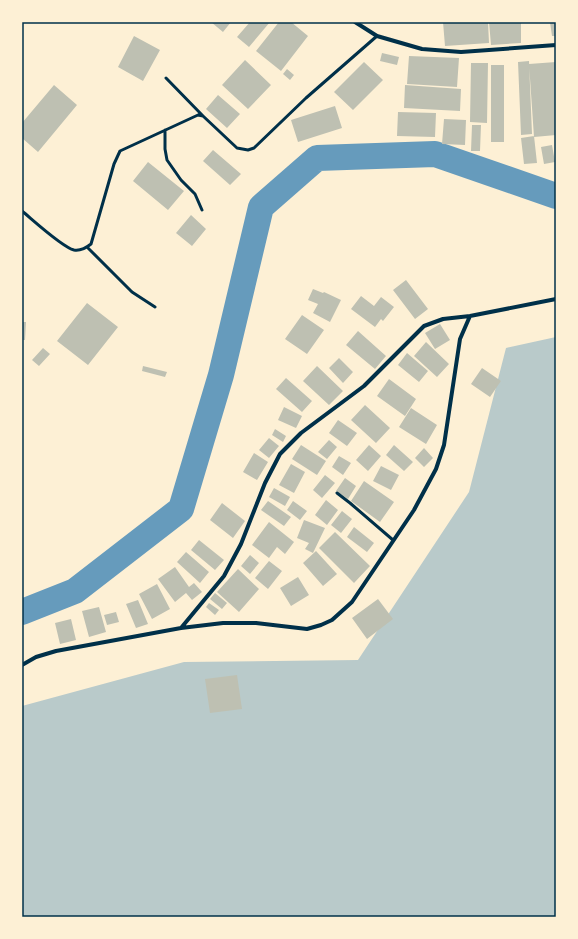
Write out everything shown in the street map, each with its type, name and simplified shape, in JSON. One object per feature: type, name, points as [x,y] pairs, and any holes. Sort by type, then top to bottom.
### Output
[{"type":"street","points":[[355,22],[377,36],[422,49],[461,52],[556,45]]},
{"type":"street","points":[[181,628],[224,576],[241,544],[265,483],[280,454],[291,443],[364,386],[424,326],[443,319],[470,316],[556,300]]},
{"type":"street","points":[[22,665],[36,657],[56,651],[181,628],[223,623],[256,623],[307,629],[332,620],[352,602],[414,510],[436,469],[444,445],[460,339],[470,316]]},
{"type":"lane","points":[[166,78],[237,148],[248,150],[254,148],[306,98],[377,36]]},
{"type":"lane","points":[[22,211],[66,247],[79,250],[88,248],[91,244],[114,164],[120,151],[193,117],[203,116]]},
{"type":"lane","points":[[165,130],[165,149],[168,160],[181,180],[194,194],[202,210]]},
{"type":"lane","points":[[88,248],[132,292],[155,307]]},
{"type":"lane","points":[[337,493],[393,540]]},
{"type":"shaded area","points":[[556,337],[556,917],[22,917],[22,706],[184,662],[358,660],[469,492],[506,348]]},
{"type":"building","points":[[211,22],[231,22],[223,32]]},
{"type":"building","points":[[250,22],[270,22],[249,47],[237,37]]},
{"type":"building","points":[[279,22],[291,22],[308,36],[281,71],[256,51]]},
{"type":"building","points":[[443,22],[488,22],[489,43],[445,46]]},
{"type":"building","points":[[489,22],[521,22],[521,43],[491,45]]},
{"type":"building","points":[[550,22],[556,22],[556,36],[552,36]]},
{"type":"building","points":[[134,36],[160,50],[143,81],[118,67]]},
{"type":"building","points":[[382,53],[399,57],[397,65],[380,61]]},
{"type":"building","points":[[409,56],[459,58],[457,87],[407,84]]},
{"type":"building","points":[[245,60],[271,85],[248,109],[222,85]]},
{"type":"building","points":[[529,61],[532,134],[521,135],[518,62]]},
{"type":"building","points":[[364,62],[383,80],[353,110],[334,92]]},
{"type":"building","points":[[556,62],[556,135],[534,137],[529,64]]},
{"type":"building","points":[[471,63],[488,63],[487,123],[470,122]]},
{"type":"building","points":[[491,65],[504,65],[504,142],[491,142]]},
{"type":"building","points":[[287,69],[294,75],[290,80],[283,74]]},
{"type":"building","points":[[54,85],[77,105],[38,152],[22,138],[22,123]]},
{"type":"building","points":[[405,85],[461,89],[460,111],[404,108]]},
{"type":"building","points":[[218,95],[240,114],[227,128],[206,109]]},
{"type":"building","points":[[335,106],[342,128],[298,142],[291,120]]},
{"type":"building","points":[[398,112],[436,113],[435,137],[397,136]]},
{"type":"building","points":[[444,119],[466,120],[465,145],[442,144]]},
{"type":"building","points":[[472,125],[481,125],[480,151],[471,151]]},
{"type":"building","points":[[534,136],[537,163],[524,164],[521,138]]},
{"type":"building","points":[[552,145],[555,162],[544,164],[541,147]]},
{"type":"building","points":[[213,150],[241,174],[230,185],[203,161]]},
{"type":"building","points":[[148,162],[184,191],[168,210],[133,181]]},
{"type":"building","points":[[191,215],[206,229],[192,246],[176,233]]},
{"type":"building","points":[[406,280],[428,309],[415,319],[393,290]]},
{"type":"building","points":[[313,289],[323,293],[324,292],[341,300],[330,322],[313,313],[318,304],[308,300]]},
{"type":"building","points":[[361,296],[374,306],[381,297],[394,307],[383,321],[381,319],[375,327],[351,309]]},
{"type":"building","points":[[87,303],[118,327],[88,365],[57,341]]},
{"type":"building","points":[[302,315],[324,330],[307,354],[285,339]]},
{"type":"building","points":[[22,322],[26,322],[25,340],[22,340]]},
{"type":"building","points":[[440,324],[450,340],[435,349],[425,333]]},
{"type":"building","points":[[358,331],[386,356],[375,369],[346,345]]},
{"type":"building","points":[[426,342],[449,364],[437,377],[414,356]]},
{"type":"building","points":[[43,348],[50,354],[39,366],[32,360]]},
{"type":"building","points":[[407,353],[428,371],[419,382],[398,365]]},
{"type":"building","points":[[339,358],[353,372],[343,383],[329,368]]},
{"type":"building","points":[[143,366],[167,372],[165,377],[142,371]]},
{"type":"building","points":[[317,366],[343,391],[329,405],[303,381]]},
{"type":"building","points":[[482,368],[501,381],[490,397],[471,384]]},
{"type":"building","points":[[286,378],[312,401],[302,412],[276,389]]},
{"type":"building","points":[[389,379],[416,399],[405,416],[377,396]]},
{"type":"building","points":[[365,405],[390,428],[376,443],[351,420]]},
{"type":"building","points":[[284,407],[302,416],[296,428],[278,420]]},
{"type":"building","points":[[411,408],[437,425],[426,444],[399,427]]},
{"type":"building","points":[[338,420],[357,433],[347,446],[329,433]]},
{"type":"building","points":[[275,429],[286,436],[283,442],[272,435]]},
{"type":"building","points":[[269,438],[279,446],[269,458],[259,450]]},
{"type":"building","points":[[329,440],[337,447],[327,459],[318,452]]},
{"type":"building","points":[[301,445],[326,461],[317,475],[292,459]]},
{"type":"building","points":[[369,445],[381,456],[368,471],[356,460]]},
{"type":"building","points":[[394,445],[413,462],[404,471],[386,455]]},
{"type":"building","points":[[424,448],[433,458],[424,467],[415,458]]},
{"type":"building","points":[[254,453],[268,462],[257,480],[243,472]]},
{"type":"building","points":[[339,456],[351,463],[343,475],[332,467]]},
{"type":"building","points":[[291,464],[305,472],[294,493],[279,485]]},
{"type":"building","points":[[381,466],[399,475],[391,490],[373,481]]},
{"type":"building","points":[[325,475],[335,483],[322,498],[313,490]]},
{"type":"building","points":[[345,478],[356,486],[348,499],[336,491]]},
{"type":"building","points":[[364,481],[394,502],[380,522],[351,501]]},
{"type":"building","points":[[274,488],[290,497],[285,506],[269,497]]},
{"type":"building","points":[[326,500],[338,510],[327,525],[315,515]]},
{"type":"building","points":[[268,501],[291,517],[284,526],[261,510]]},
{"type":"building","points":[[293,501],[307,511],[300,520],[287,510]]},
{"type":"building","points":[[222,503],[245,521],[233,538],[210,520]]},
{"type":"building","points":[[342,511],[352,519],[341,533],[331,525]]},
{"type":"building","points":[[304,520],[325,528],[313,553],[305,549],[309,543],[297,538]]},
{"type":"building","points":[[269,522],[294,542],[285,554],[277,547],[269,558],[252,545]]},
{"type":"building","points":[[354,527],[374,543],[367,552],[347,537]]},
{"type":"building","points":[[335,532],[370,566],[354,583],[319,548]]},
{"type":"building","points":[[199,540],[224,560],[215,570],[191,550]]},
{"type":"building","points":[[316,551],[337,574],[323,586],[303,563]]},
{"type":"building","points":[[186,552],[209,572],[200,583],[177,562]]},
{"type":"building","points":[[250,555],[259,563],[250,574],[241,566]]},
{"type":"building","points":[[269,561],[282,571],[268,589],[255,578]]},
{"type":"building","points":[[175,567],[189,587],[194,583],[202,592],[192,600],[186,593],[175,602],[158,579]]},
{"type":"building","points":[[238,569],[259,589],[239,612],[217,592]]},
{"type":"building","points":[[298,577],[309,595],[291,606],[280,588]]},
{"type":"building","points":[[157,584],[170,609],[152,619],[139,594]]},
{"type":"building","points":[[215,593],[227,603],[222,609],[210,599]]},
{"type":"building","points":[[378,599],[393,619],[367,639],[352,618]]},
{"type":"building","points":[[138,600],[148,624],[136,628],[126,604]]},
{"type":"building","points":[[209,603],[219,610],[215,615],[206,607]]},
{"type":"building","points":[[99,607],[106,632],[89,637],[82,611]]},
{"type":"building","points":[[116,612],[119,622],[107,625],[104,615]]},
{"type":"building","points":[[71,619],[76,640],[60,644],[55,623]]},
{"type":"building","points":[[237,675],[242,709],[210,713],[205,679]]},
{"type":"waterway","points":[[22,612],[75,591],[181,509],[221,375],[261,207],[317,158],[435,154],[556,196]]}]
